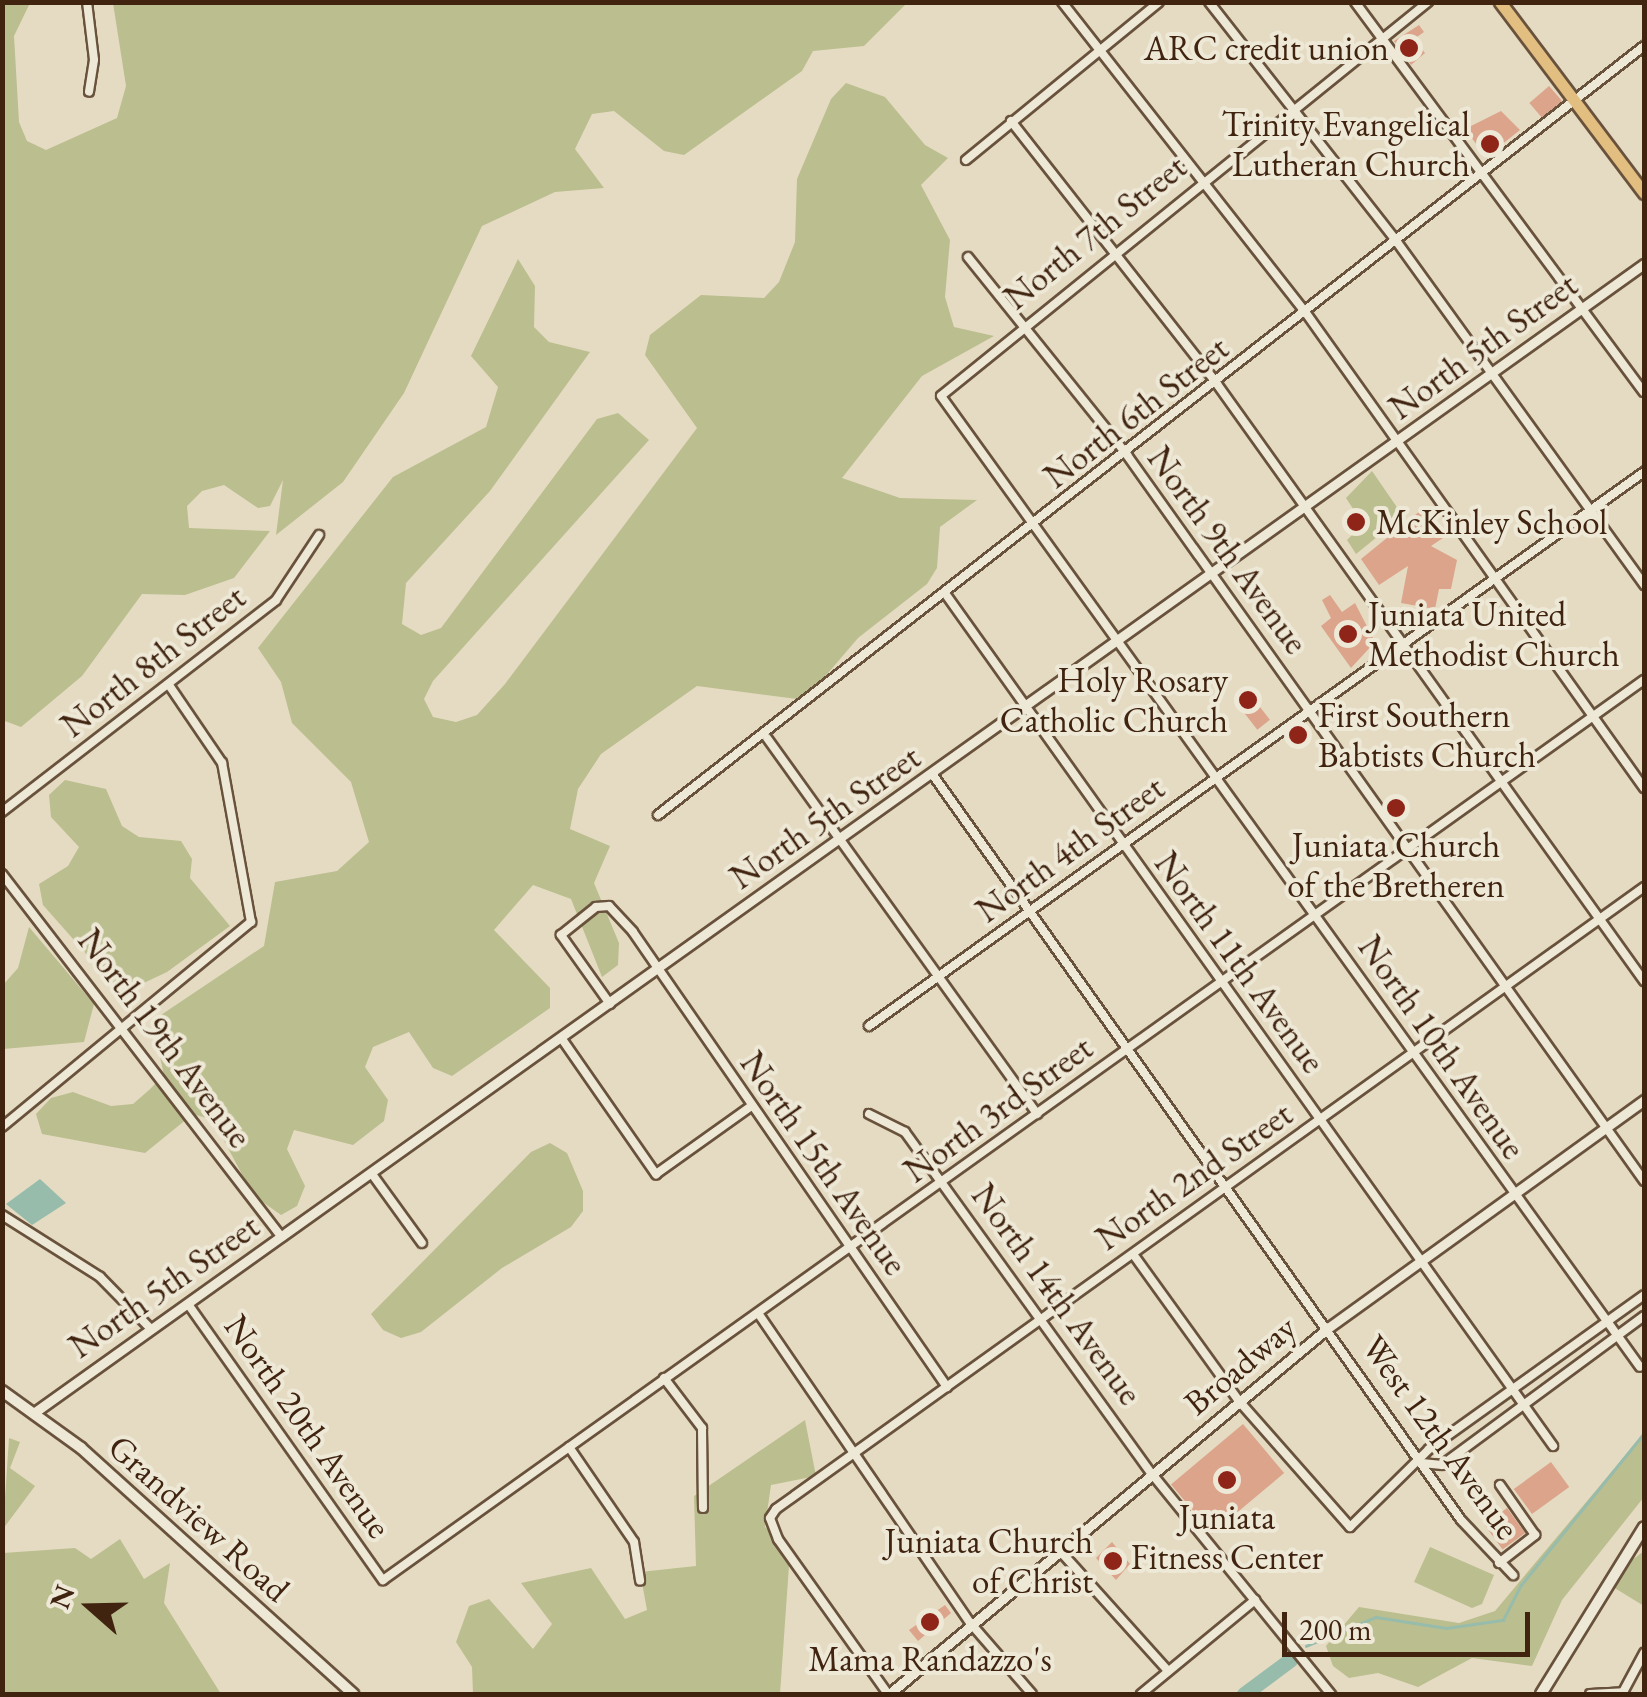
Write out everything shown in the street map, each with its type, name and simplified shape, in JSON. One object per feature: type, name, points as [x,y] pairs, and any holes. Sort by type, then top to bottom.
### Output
[{"type":"main road","points":[[1500,2],[1577,99],[1644,193]]},
{"type":"main road","name":"Grandview Road","points":[[2,1391],[34,1412],[353,1694]]},
{"type":"main road","points":[[1541,1694],[1644,1526]]},
{"type":"street","points":[[87,2],[94,60],[89,92]]},
{"type":"street","points":[[1062,2],[1306,313],[1644,788]]},
{"type":"street","points":[[966,160],[1159,2]]},
{"type":"street","points":[[1209,2],[1397,242],[1644,585]]},
{"type":"street","points":[[1356,2],[1487,170],[1644,392]]},
{"type":"street","name":"North 7th Street","points":[[941,396],[1111,252],[1428,2]]},
{"type":"street","name":"North 6th Street","points":[[658,815],[766,738],[1644,46]]},
{"type":"street","points":[[1011,121],[1217,384],[1644,981]]},
{"type":"street","name":"North 9th Avenue","points":[[968,256],[1127,455],[1644,1181]]},
{"type":"street","name":"North 5th Street","points":[[34,1412],[1644,264]]},
{"type":"street","name":"North 10th Avenue","points":[[941,396],[1640,1367]]},
{"type":"street","name":"North 4th Street","points":[[869,1026],[1032,914],[1644,472]]},
{"type":"street","name":"North 8th Street","points":[[2,812],[276,600],[319,536]]},
{"type":"street","name":"North 11th Avenue","points":[[947,596],[1553,1446]]},
{"type":"street","name":"North 3rd Street","points":[[383,1580],[1644,680]]},
{"type":"street","points":[[2,1127],[247,930],[251,897],[222,763],[169,685]]},
{"type":"street","points":[[766,738],[1037,1114]]},
{"type":"street","name":"West 12th Avenue","points":[[932,775],[1422,1464],[1498,1563],[1513,1575]]},
{"type":"street","name":"North 19th Avenue","points":[[2,874],[282,1237]]},
{"type":"street","name":"North 2nd Street","points":[[889,1694],[778,1539],[770,1518],[776,1509],[1644,888]]},
{"type":"street","name":"North 15th Avenue","points":[[610,1004],[561,935],[583,911],[608,906],[618,913],[948,1386]]},
{"type":"street","points":[[562,1039],[656,1174],[750,1107]]},
{"type":"street","name":"Broadway","points":[[889,1694],[1328,1328],[1644,1100]]},
{"type":"street","name":"North 14th Avenue","points":[[869,1114],[905,1132],[1152,1474],[1331,1694]]},
{"type":"street","points":[[372,1174],[422,1243]]},
{"type":"street","points":[[2,1215],[100,1278],[150,1329]]},
{"type":"street","points":[[1134,1254],[1240,1402],[1350,1527],[1422,1464],[1429,1449],[1644,1295]]},
{"type":"street","name":"North 20th Avenue","points":[[188,1304],[383,1580]]},
{"type":"street","points":[[758,1313],[972,1625],[1032,1694]]},
{"type":"street","points":[[1422,1464],[1442,1464],[1644,1316]]},
{"type":"street","points":[[664,1378],[702,1428],[702,1508]]},
{"type":"street","points":[[568,1448],[634,1542],[640,1581]]},
{"type":"street","points":[[1498,1563],[1535,1535],[1500,1485]]},
{"type":"street","points":[[1061,1552],[1168,1671]]},
{"type":"street","points":[[1141,1694],[1255,1600]]},
{"type":"street","points":[[1590,1694],[1622,1693],[1644,1652]]},
{"type":"shaded area","points":[[3,2],[30,3],[14,36],[19,122],[27,141],[46,150],[117,118],[126,86],[113,3],[907,3],[864,46],[813,51],[802,71],[684,155],[664,151],[614,111],[592,114],[575,149],[604,188],[555,192],[482,226],[404,393],[343,482],[276,535],[283,480],[270,506],[258,508],[224,485],[202,491],[187,506],[189,528],[270,531],[234,578],[185,595],[142,594],[82,676],[21,727],[2,720]]},
{"type":"shaded area","points":[[846,83],[885,97],[925,145],[948,158],[921,185],[950,240],[945,297],[954,327],[994,336],[922,376],[842,478],[900,498],[977,500],[940,527],[937,568],[927,584],[858,638],[805,700],[697,686],[601,754],[578,789],[570,829],[610,846],[594,883],[619,943],[618,965],[602,977],[571,899],[533,885],[494,930],[550,988],[550,1008],[452,1076],[433,1068],[409,1032],[373,1047],[365,1067],[388,1100],[384,1121],[353,1145],[294,1130],[287,1149],[305,1186],[297,1206],[281,1215],[253,1195],[213,1120],[193,1114],[145,1153],[42,1134],[36,1114],[51,1098],[73,1092],[111,1106],[133,1104],[149,1090],[164,1075],[152,1021],[264,946],[275,882],[337,871],[369,842],[351,782],[292,723],[281,682],[258,648],[393,477],[486,427],[498,387],[471,356],[518,259],[535,286],[534,327],[549,342],[590,352],[490,491],[406,583],[402,624],[421,635],[441,628],[597,419],[618,413],[649,440],[433,681],[424,699],[433,717],[456,722],[477,715],[505,684],[697,428],[645,355],[650,335],[701,295],[764,298],[779,282],[795,242],[797,179],[831,99]]},
{"type":"shaded area","points":[[1372,471],[1403,516],[1356,554],[1347,540],[1363,524],[1346,498]]},
{"type":"shaded area","points":[[65,780],[106,789],[122,826],[139,837],[181,841],[192,859],[190,878],[230,926],[167,972],[131,989],[112,983],[43,905],[39,884],[68,866],[79,847],[51,817],[49,795]]},
{"type":"shaded area","points":[[29,927],[94,1004],[84,1042],[3,1049],[3,985],[18,968]]},
{"type":"shaded area","points":[[550,1143],[567,1153],[583,1191],[583,1211],[571,1227],[502,1268],[421,1332],[401,1338],[383,1330],[371,1314],[531,1152]]},
{"type":"shaded area","points":[[40,1179],[66,1203],[32,1225],[6,1204]]},
{"type":"shaded area","points":[[805,1420],[816,1476],[771,1485],[765,1527],[790,1551],[780,1694],[473,1694],[472,1667],[456,1642],[469,1606],[489,1599],[533,1649],[552,1624],[521,1583],[591,1568],[625,1619],[647,1610],[640,1572],[696,1566],[694,1496]]},
{"type":"shaded area","points":[[1644,1433],[1644,1497],[1562,1600],[1532,1666],[1472,1658],[1418,1687],[1378,1673],[1349,1678],[1333,1666],[1326,1646],[1359,1607],[1459,1623],[1495,1611]]},
{"type":"shaded area","points":[[9,1438],[20,1442],[10,1468],[35,1486],[3,1529]]},
{"type":"shaded area","points":[[120,1539],[144,1579],[170,1563],[164,1603],[221,1694],[3,1694],[3,1553],[75,1548],[91,1559]]},
{"type":"shaded area","points":[[1430,1547],[1494,1575],[1482,1604],[1472,1608],[1414,1582]]},
{"type":"shaded area","points":[[1644,1551],[1644,1606],[1613,1587],[1616,1572]]},
{"type":"building","name":"ARC credit union","points":[[1419,25],[1424,32],[1414,39],[1425,53],[1411,65],[1394,41]]},
{"type":"building","points":[[1549,86],[1562,101],[1542,118],[1529,103]]},
{"type":"building","name":"Trinity Evangelical Lutheran Church","points":[[1501,111],[1520,130],[1486,157],[1465,129]]},
{"type":"building","points":[[1425,507],[1446,536],[1431,546],[1457,560],[1451,589],[1439,589],[1435,609],[1401,603],[1408,566],[1379,585],[1361,559]]},
{"type":"building","name":"Juniata United Methodist Church","points":[[1330,595],[1342,612],[1355,603],[1375,642],[1351,668],[1321,626],[1331,618],[1322,600]]},
{"type":"building","name":"Holy Rosary Catholic Church","points":[[1249,693],[1270,720],[1257,730],[1236,703]]},
{"type":"building","name":"Juniata Fitness Center","points":[[1243,1424],[1284,1473],[1212,1533],[1171,1484]]},
{"type":"building","points":[[1551,1462],[1569,1487],[1532,1514],[1514,1489]]},
{"type":"building","points":[[1507,1508],[1525,1533],[1503,1550],[1484,1524]]},
{"type":"building","name":"Juniata Church of Christ","points":[[1112,1542],[1130,1564],[1116,1580],[1096,1558]]},
{"type":"building","name":"Mama Randazzo's","points":[[945,1605],[951,1613],[918,1641],[909,1630]]},
{"type":"waterway","points":[[1306,1646],[1376,1617],[1446,1628],[1503,1620],[1521,1585],[1644,1433]]},
{"type":"waterway","points":[[1244,1694],[1290,1660]]},
{"type":"place","name":"ARC credit union","points":[[1409,48]]},
{"type":"place","name":"Trinity Evangelical Lutheran Church","points":[[1490,144]]},
{"type":"place","name":"McKinley School","points":[[1356,522]]},
{"type":"place","name":"Juniata United Methodist Church","points":[[1348,634]]},
{"type":"place","name":"Holy Rosary Catholic Church","points":[[1248,700]]},
{"type":"place","name":"First Southern Babtists Church","points":[[1298,735]]},
{"type":"place","name":"Juniata Church of the Bretheren","points":[[1396,808]]},
{"type":"place","name":"Juniata Fitness Center","points":[[1227,1480]]},
{"type":"place","name":"Juniata Church of Christ","points":[[1113,1561]]},
{"type":"place","name":"Mama Randazzo's","points":[[930,1622]]}]
